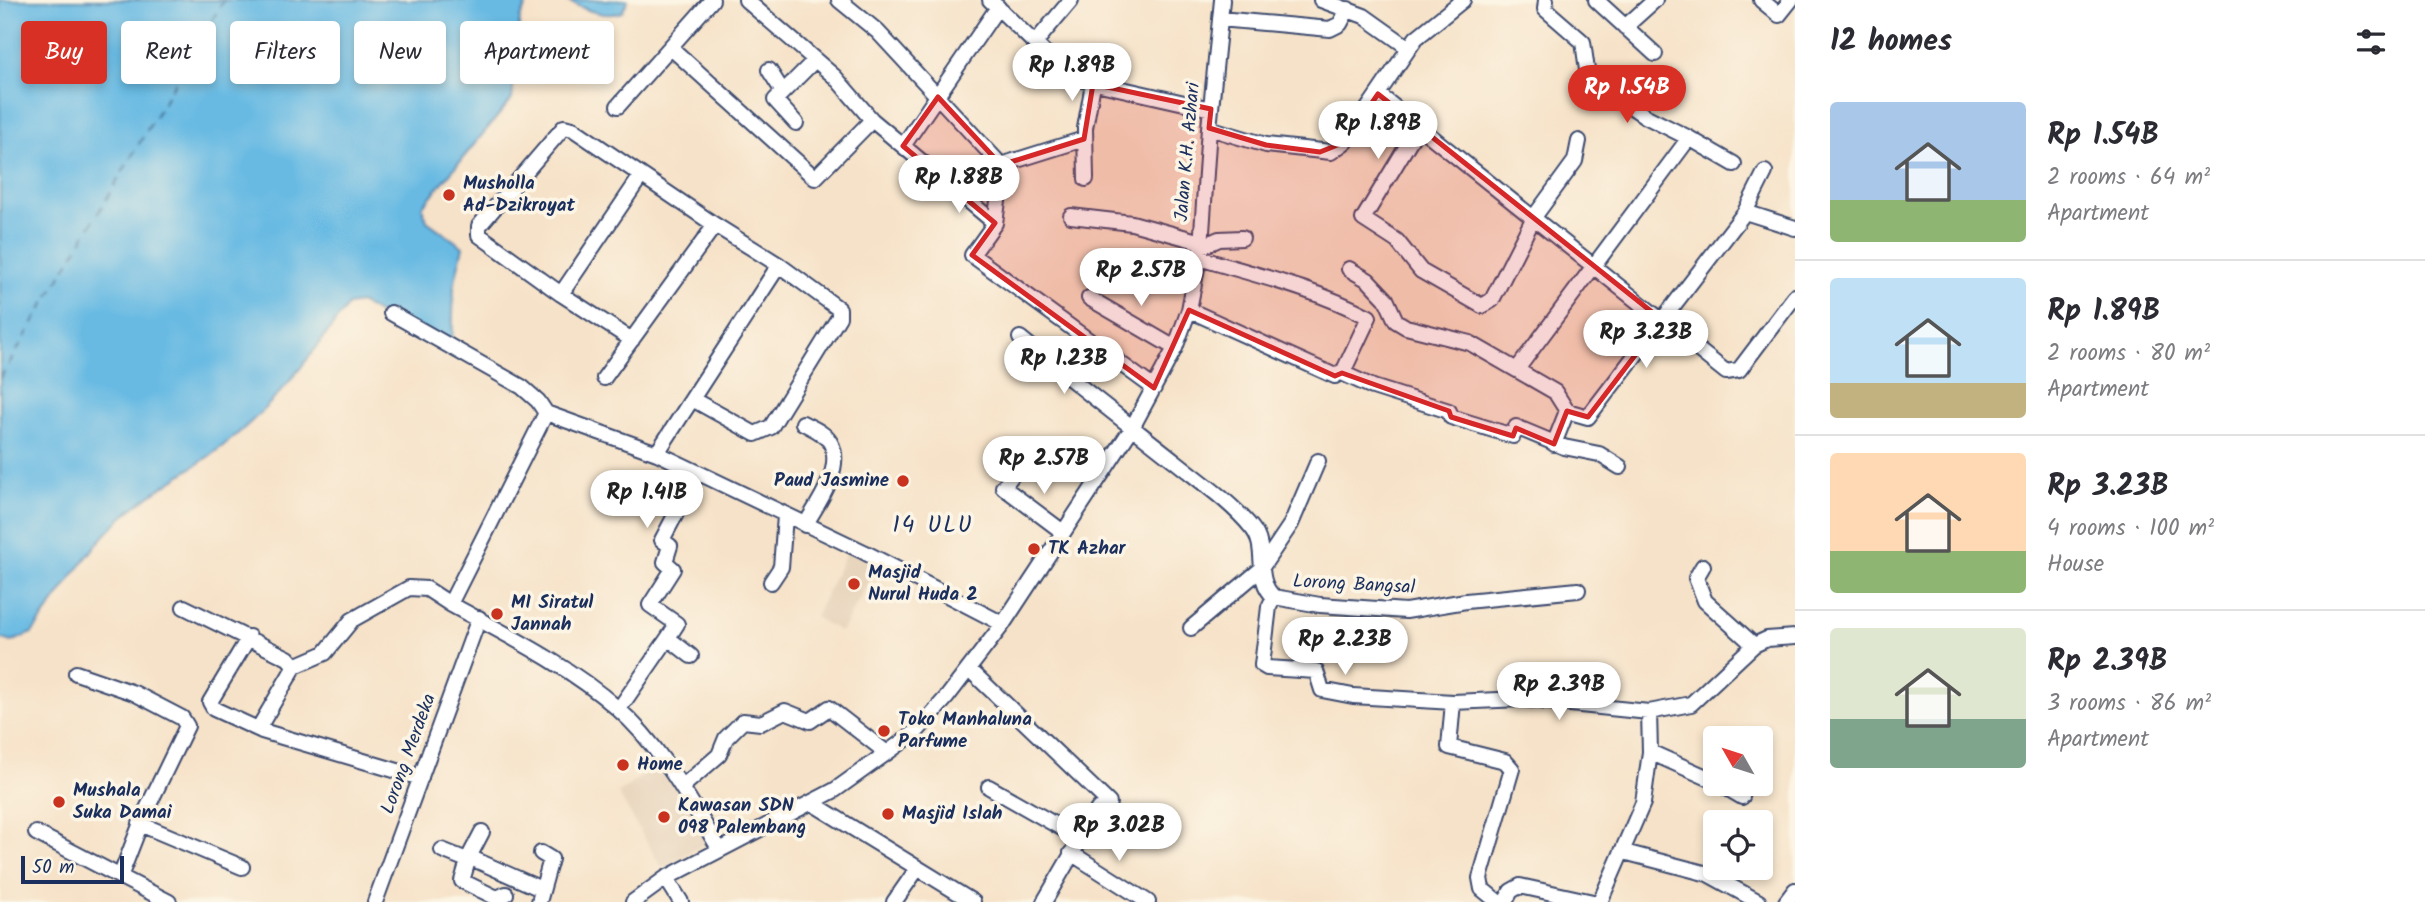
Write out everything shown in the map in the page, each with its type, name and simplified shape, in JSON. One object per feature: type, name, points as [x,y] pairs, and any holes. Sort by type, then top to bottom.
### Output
[{"type":"street","points":[[618,106],[712,0]]},
{"type":"street","points":[[746,0],[835,77],[872,120],[995,223]]},
{"type":"street","points":[[839,0],[877,31],[1000,165],[1084,133]]},
{"type":"street","points":[[1035,43],[1071,0]]},
{"type":"street","name":"Jalan K.H. Azhari","points":[[633,902],[666,878],[812,803],[916,732],[1003,624],[1132,428],[1175,348],[1189,310],[1200,249],[1222,0]]},
{"type":"street","points":[[1321,0],[1375,22],[1409,48]]},
{"type":"street","points":[[1209,128],[1266,145],[1331,152],[1345,142],[1409,48],[1427,27],[1463,0]]},
{"type":"street","points":[[1546,0],[1545,9],[1583,42],[1588,77],[1646,116],[1734,164]]},
{"type":"street","points":[[1596,0],[1656,54]]},
{"type":"street","points":[[1625,27],[1655,0]]},
{"type":"street","points":[[1761,0],[1779,15],[1791,0]]},
{"type":"street","points":[[903,146],[939,97],[994,4],[1069,74],[1094,84],[1211,109]]},
{"type":"street","points":[[1220,19],[1330,29],[1340,24],[1348,9]]},
{"type":"street","points":[[670,47],[815,178],[872,120]]},
{"type":"street","points":[[796,123],[775,100],[815,60]]},
{"type":"street","points":[[769,70],[783,92]]},
{"type":"street","points":[[1086,179],[1084,133],[1094,84]]},
{"type":"street","points":[[1378,94],[1475,174],[1730,374],[1739,370],[1795,296]]},
{"type":"street","points":[[1419,126],[1363,219],[1397,241],[1421,271],[1479,305],[1486,305],[1492,300],[1534,218],[1574,161],[1579,141]]},
{"type":"street","points":[[632,340],[482,238],[479,226],[564,127],[573,129],[779,265],[832,301],[839,309],[839,317],[771,427],[755,433],[692,399]]},
{"type":"street","points":[[1521,364],[1689,138]]},
{"type":"street","points":[[1002,172],[995,223],[972,255],[1154,388]]},
{"type":"street","points":[[1349,269],[1362,274],[1375,286],[1386,299],[1396,321],[1405,327],[1459,338],[1555,392],[1567,411],[1588,418],[1745,212],[1765,173]]},
{"type":"street","points":[[561,294],[642,176]]},
{"type":"street","points":[[1745,212],[1795,228]]},
{"type":"street","points":[[1071,216],[1132,223],[1369,317],[1342,373],[1335,376],[1189,310]]},
{"type":"street","points":[[604,378],[715,225]]},
{"type":"street","points":[[1200,249],[1219,239],[1242,238]]},
{"type":"street","points":[[657,453],[779,265]]},
{"type":"street","points":[[1089,298],[1175,348]]},
{"type":"street","points":[[391,313],[522,387],[538,401],[546,413],[657,453],[1003,624]]},
{"type":"street","name":"Lorong Bangsal","points":[[1020,338],[1222,499],[1253,529],[1260,544],[1260,570],[1266,587],[1274,597],[1320,605],[1406,611],[1466,600],[1578,590]]},
{"type":"street","points":[[1342,373],[1373,387],[1449,411],[1451,417],[1513,436],[1516,427],[1554,444],[1599,454],[1620,467]]},
{"type":"street","points":[[1554,444],[1567,411]]},
{"type":"street","points":[[450,604],[546,413]]},
{"type":"street","points":[[803,423],[828,438],[833,453],[828,483],[805,525]]},
{"type":"street","points":[[1025,460],[1003,487],[1063,532]]},
{"type":"street","points":[[1191,628],[1260,570],[1291,524],[1318,461]]},
{"type":"street","points":[[619,709],[677,624],[650,604],[673,569],[665,562],[670,546],[662,540],[697,474]]},
{"type":"street","points":[[771,582],[781,567],[785,516]]},
{"type":"street","points":[[1703,566],[1696,578],[1701,595],[1754,645]]},
{"type":"street","points":[[262,731],[261,723],[295,666],[325,653],[352,620],[409,588],[427,589],[539,653],[619,709],[681,787],[720,850]]},
{"type":"street","points":[[1274,597],[1268,612],[1262,663],[1264,667],[1316,671],[1322,690],[1331,693],[1453,702],[1521,699],[1649,712],[1691,704],[1754,645],[1767,639],[1795,637]]},
{"type":"street","points":[[184,607],[288,658],[295,666]]},
{"type":"street","name":"Lorong Merdeka","points":[[375,902],[479,618]]},
{"type":"street","points":[[249,638],[212,698],[211,705],[262,731],[421,778]]},
{"type":"street","points":[[668,638],[691,656]]},
{"type":"street","points":[[968,669],[1104,806],[1079,838],[1044,902]]},
{"type":"street","points":[[76,673],[134,692],[185,721],[186,730],[140,824],[120,877]]},
{"type":"street","points":[[1453,702],[1449,747],[1505,761],[1512,769],[1480,878],[1482,889],[1498,902]]},
{"type":"street","points":[[681,787],[719,755],[726,738],[743,721],[761,723],[785,711],[810,721],[829,708],[887,753]]},
{"type":"street","points":[[1600,902],[1643,803],[1650,752],[1649,712]]},
{"type":"street","points":[[1650,752],[1703,776]]},
{"type":"street","points":[[989,787],[1079,838]]},
{"type":"street","points":[[812,803],[973,902]]},
{"type":"street","points":[[140,824],[242,867]]},
{"type":"street","points":[[482,832],[461,879],[464,883],[497,898],[506,894]]},
{"type":"street","points":[[36,833],[169,902]]},
{"type":"street","points":[[442,850],[468,859],[540,896],[551,859],[541,853]]},
{"type":"street","points":[[1624,852],[1719,878],[1759,902]]},
{"type":"street","points":[[1071,853],[1143,901]]},
{"type":"street","points":[[894,902],[917,869]]},
{"type":"street","points":[[666,878],[681,902]]},
{"type":"street","points":[[1505,902],[1511,891],[1520,886],[1593,902]]},
{"type":"street","points":[[1786,902],[1795,890]]},
{"type":"highlighted area","points":[[1093,84],[1211,109],[1209,128],[1266,145],[1320,152],[1345,142],[1378,94],[1662,320],[1588,417],[1567,411],[1554,444],[1516,428],[1513,436],[1451,417],[1449,411],[1342,373],[1335,376],[1189,310],[1154,388],[972,255],[995,223],[903,146],[938,97],[1001,165],[1084,139]]},
{"type":"shaded area","points":[[847,551],[878,565],[841,632],[815,617]]},
{"type":"shaded area","name":"Kawasan SDN 098 Palembang","points":[[661,763],[712,840],[662,868],[618,793]]},
{"type":"water","points":[[0,0],[529,0],[520,21],[460,21],[460,84],[513,84],[512,99],[422,207],[427,221],[463,247],[454,285],[452,345],[399,325],[361,303],[348,305],[293,377],[264,409],[216,451],[150,495],[112,528],[87,557],[32,633],[11,642],[0,638]]},
{"type":"water","points":[[565,0],[628,0],[622,12],[607,14],[593,12]]},
{"type":"ferry route","points":[[0,379],[224,0]]},
{"type":"place","name":"Musholla Ad-Dzikroyat","points":[[449,195]]},
{"type":"place","name":"Paud Jasmine","points":[[903,481]]},
{"type":"place","name":"TK Azhar","points":[[1034,549]]},
{"type":"place","name":"Masjid Nurul Huda 2","points":[[854,584]]},
{"type":"place","name":"MI Siratul Jannah","points":[[497,614]]},
{"type":"place","name":"Toko Manhaluna Parfume","points":[[884,731]]},
{"type":"place","name":"Home","points":[[623,765]]},
{"type":"place","name":"Mushala Suka Damai","points":[[59,802]]},
{"type":"place","name":"Masjid Islah","points":[[888,814]]},
{"type":"place","name":"Kawasan SDN 098 Palembang","points":[[664,817]]},
{"type":"district","name":"14 ULU","points":[[933,526]]}]
